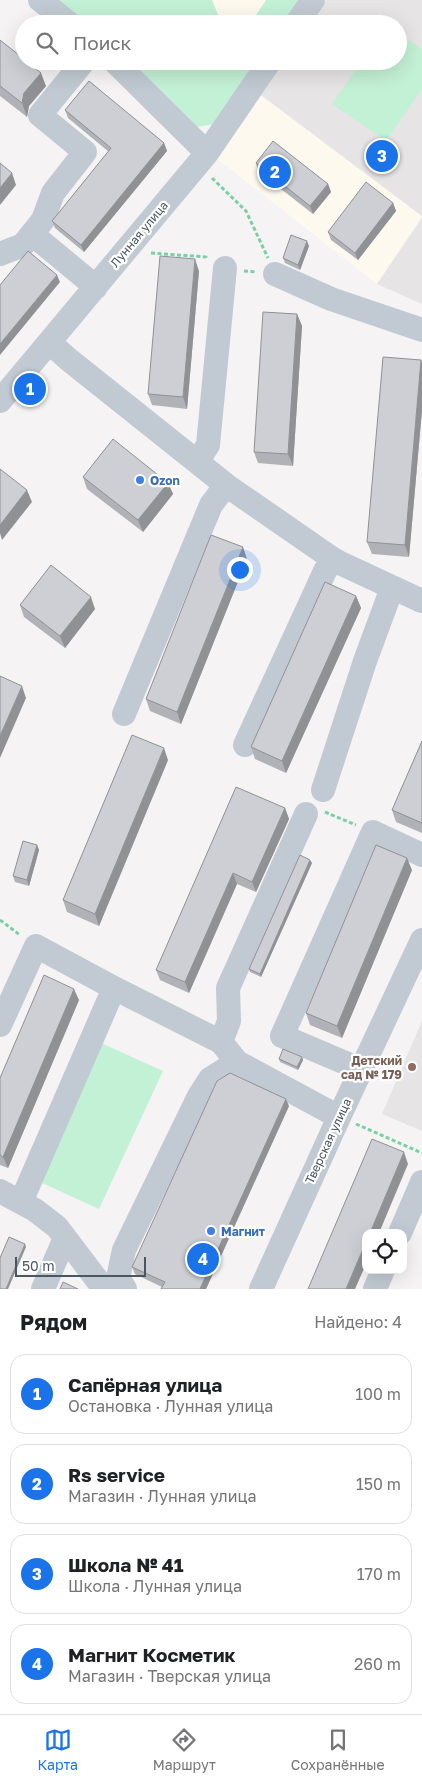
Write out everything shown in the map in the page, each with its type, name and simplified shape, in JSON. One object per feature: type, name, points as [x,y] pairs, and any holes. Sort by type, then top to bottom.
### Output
[{"type":"street","points":[[40,0],[59,15]]},
{"type":"street","points":[[302,15],[313,0]]},
{"type":"street","points":[[0,254],[23,245],[43,220],[53,193],[85,152],[40,115],[77,70]]},
{"type":"street","points":[[123,70],[207,153]]},
{"type":"street","name":"Лунная улица","points":[[0,402],[207,153],[264,70]]},
{"type":"street","points":[[32,234],[96,287]]},
{"type":"street","points":[[197,462],[208,444],[215,268]]},
{"type":"street","points":[[275,274],[331,299],[422,330]]},
{"type":"street","points":[[50,343],[197,462],[333,559],[422,601]]},
{"type":"street","points":[[124,714],[212,504],[226,484]]},
{"type":"street","points":[[245,745],[325,571],[333,559]]},
{"type":"street","points":[[221,1042],[228,1021],[228,988],[318,805],[365,662],[392,588]]},
{"type":"street","points":[[362,1070],[282,1036],[373,832],[422,855]]},
{"type":"street","name":"Тверская улица","points":[[261,1289],[422,940]]},
{"type":"street","points":[[0,1025],[36,946],[221,1042],[237,1062],[339,1117]]},
{"type":"street","points":[[21,1202],[114,988]]},
{"type":"street","points":[[125,1289],[118,1278],[124,1250],[198,1096],[210,1079],[237,1062]]},
{"type":"street","points":[[402,1229],[422,1182]]},
{"type":"street","points":[[0,1191],[21,1202],[57,1227],[104,1289]]},
{"type":"street","points":[[43,1289],[65,1238]]},
{"type":"street","points":[[375,1289],[381,1274]]},
{"type":"path","points":[[212,178],[246,211],[275,274]]},
{"type":"path","points":[[148,252],[206,256],[215,268],[275,274]]},
{"type":"path","points":[[318,805],[373,832]]},
{"type":"path","points":[[0,920],[36,946]]},
{"type":"path","points":[[339,1117],[422,1153]]},
{"type":"shaded area","points":[[129,0],[304,0],[293,15],[149,15]]},
{"type":"shaded area","points":[[326,0],[422,0],[422,216],[261,95],[278,70],[407,70],[407,15],[316,15]]},
{"type":"shaded area","points":[[261,95],[422,216],[377,284],[216,158]]},
{"type":"shaded area","points":[[422,218],[422,304],[377,284]]},
{"type":"shaded area","name":"Детский сад № 179","points":[[422,1021],[422,1131],[382,1114]]},
{"type":"green space","points":[[55,0],[212,0],[218,15],[74,15]]},
{"type":"green space","points":[[266,0],[304,0],[293,15],[256,15]]},
{"type":"green space","points":[[407,39],[422,49],[422,89],[386,141],[332,104],[356,70],[407,70]]},
{"type":"green space","points":[[137,70],[253,70],[214,124],[197,127]]},
{"type":"green space","points":[[101,1043],[163,1071],[99,1209],[40,1182]]},
{"type":"building","points":[[0,40],[15,52],[15,70],[37,70],[41,73],[24,93],[22,103],[0,86]]},
{"type":"building","points":[[89,81],[164,143],[81,245],[52,221],[111,148],[65,110]]},
{"type":"building","points":[[273,141],[328,184],[310,206],[256,163]]},
{"type":"building","points":[[0,163],[12,173],[0,188]]},
{"type":"building","points":[[366,182],[393,203],[355,253],[328,232]]},
{"type":"building","points":[[291,235],[307,241],[298,265],[283,258]]},
{"type":"building","points":[[28,251],[57,275],[0,344],[0,285]]},
{"type":"building","points":[[160,256],[195,259],[183,397],[148,394]]},
{"type":"building","points":[[263,312],[297,314],[288,454],[254,452]]},
{"type":"building","points":[[383,357],[421,360],[405,545],[367,542]]},
{"type":"building","points":[[113,439],[168,483],[138,520],[83,477]]},
{"type":"building","points":[[0,469],[27,490],[0,525]]},
{"type":"building","points":[[211,535],[243,547],[177,712],[146,699]]},
{"type":"building","points":[[51,565],[91,597],[60,636],[20,605]]},
{"type":"building","points":[[325,582],[356,596],[282,761],[251,747]]},
{"type":"building","points":[[0,676],[22,686],[0,736]]},
{"type":"building","points":[[132,735],[164,748],[95,914],[63,900]]},
{"type":"building","points":[[422,741],[422,823],[392,810]]},
{"type":"building","points":[[236,787],[285,808],[252,882],[233,873],[185,982],[156,970]]},
{"type":"building","points":[[23,841],[37,845],[27,880],[13,876]]},
{"type":"building","points":[[376,845],[407,858],[337,1026],[306,1013]]},
{"type":"building","points":[[300,855],[310,860],[260,974],[249,969]]},
{"type":"building","points":[[44,975],[74,989],[3,1157],[0,1155],[0,1078]]},
{"type":"building","points":[[283,1049],[302,1057],[297,1067],[279,1059]]},
{"type":"building","points":[[230,1073],[286,1099],[200,1289],[161,1289],[165,1282],[132,1267],[217,1081]]},
{"type":"building","points":[[372,1139],[404,1152],[372,1229],[362,1229],[362,1251],[346,1289],[308,1289]]},
{"type":"building","points":[[9,1237],[25,1244],[6,1289],[0,1289],[0,1258]]},
{"type":"building","points":[[63,1282],[78,1289],[60,1289]]},
{"type":"place","name":"Школа № 41","points":[[382,156]]},
{"type":"place","name":"Rs service","points":[[275,172]]},
{"type":"place","name":"Сапёрная улица","points":[[30,389]]},
{"type":"place","name":"Ozon","points":[[140,480]]},
{"type":"place","name":"Детский сад № 179","points":[[412,1067]]},
{"type":"place","name":"Магнит","points":[[211,1231]]},
{"type":"place","name":"Магнит Косметик","points":[[203,1259]]}]
